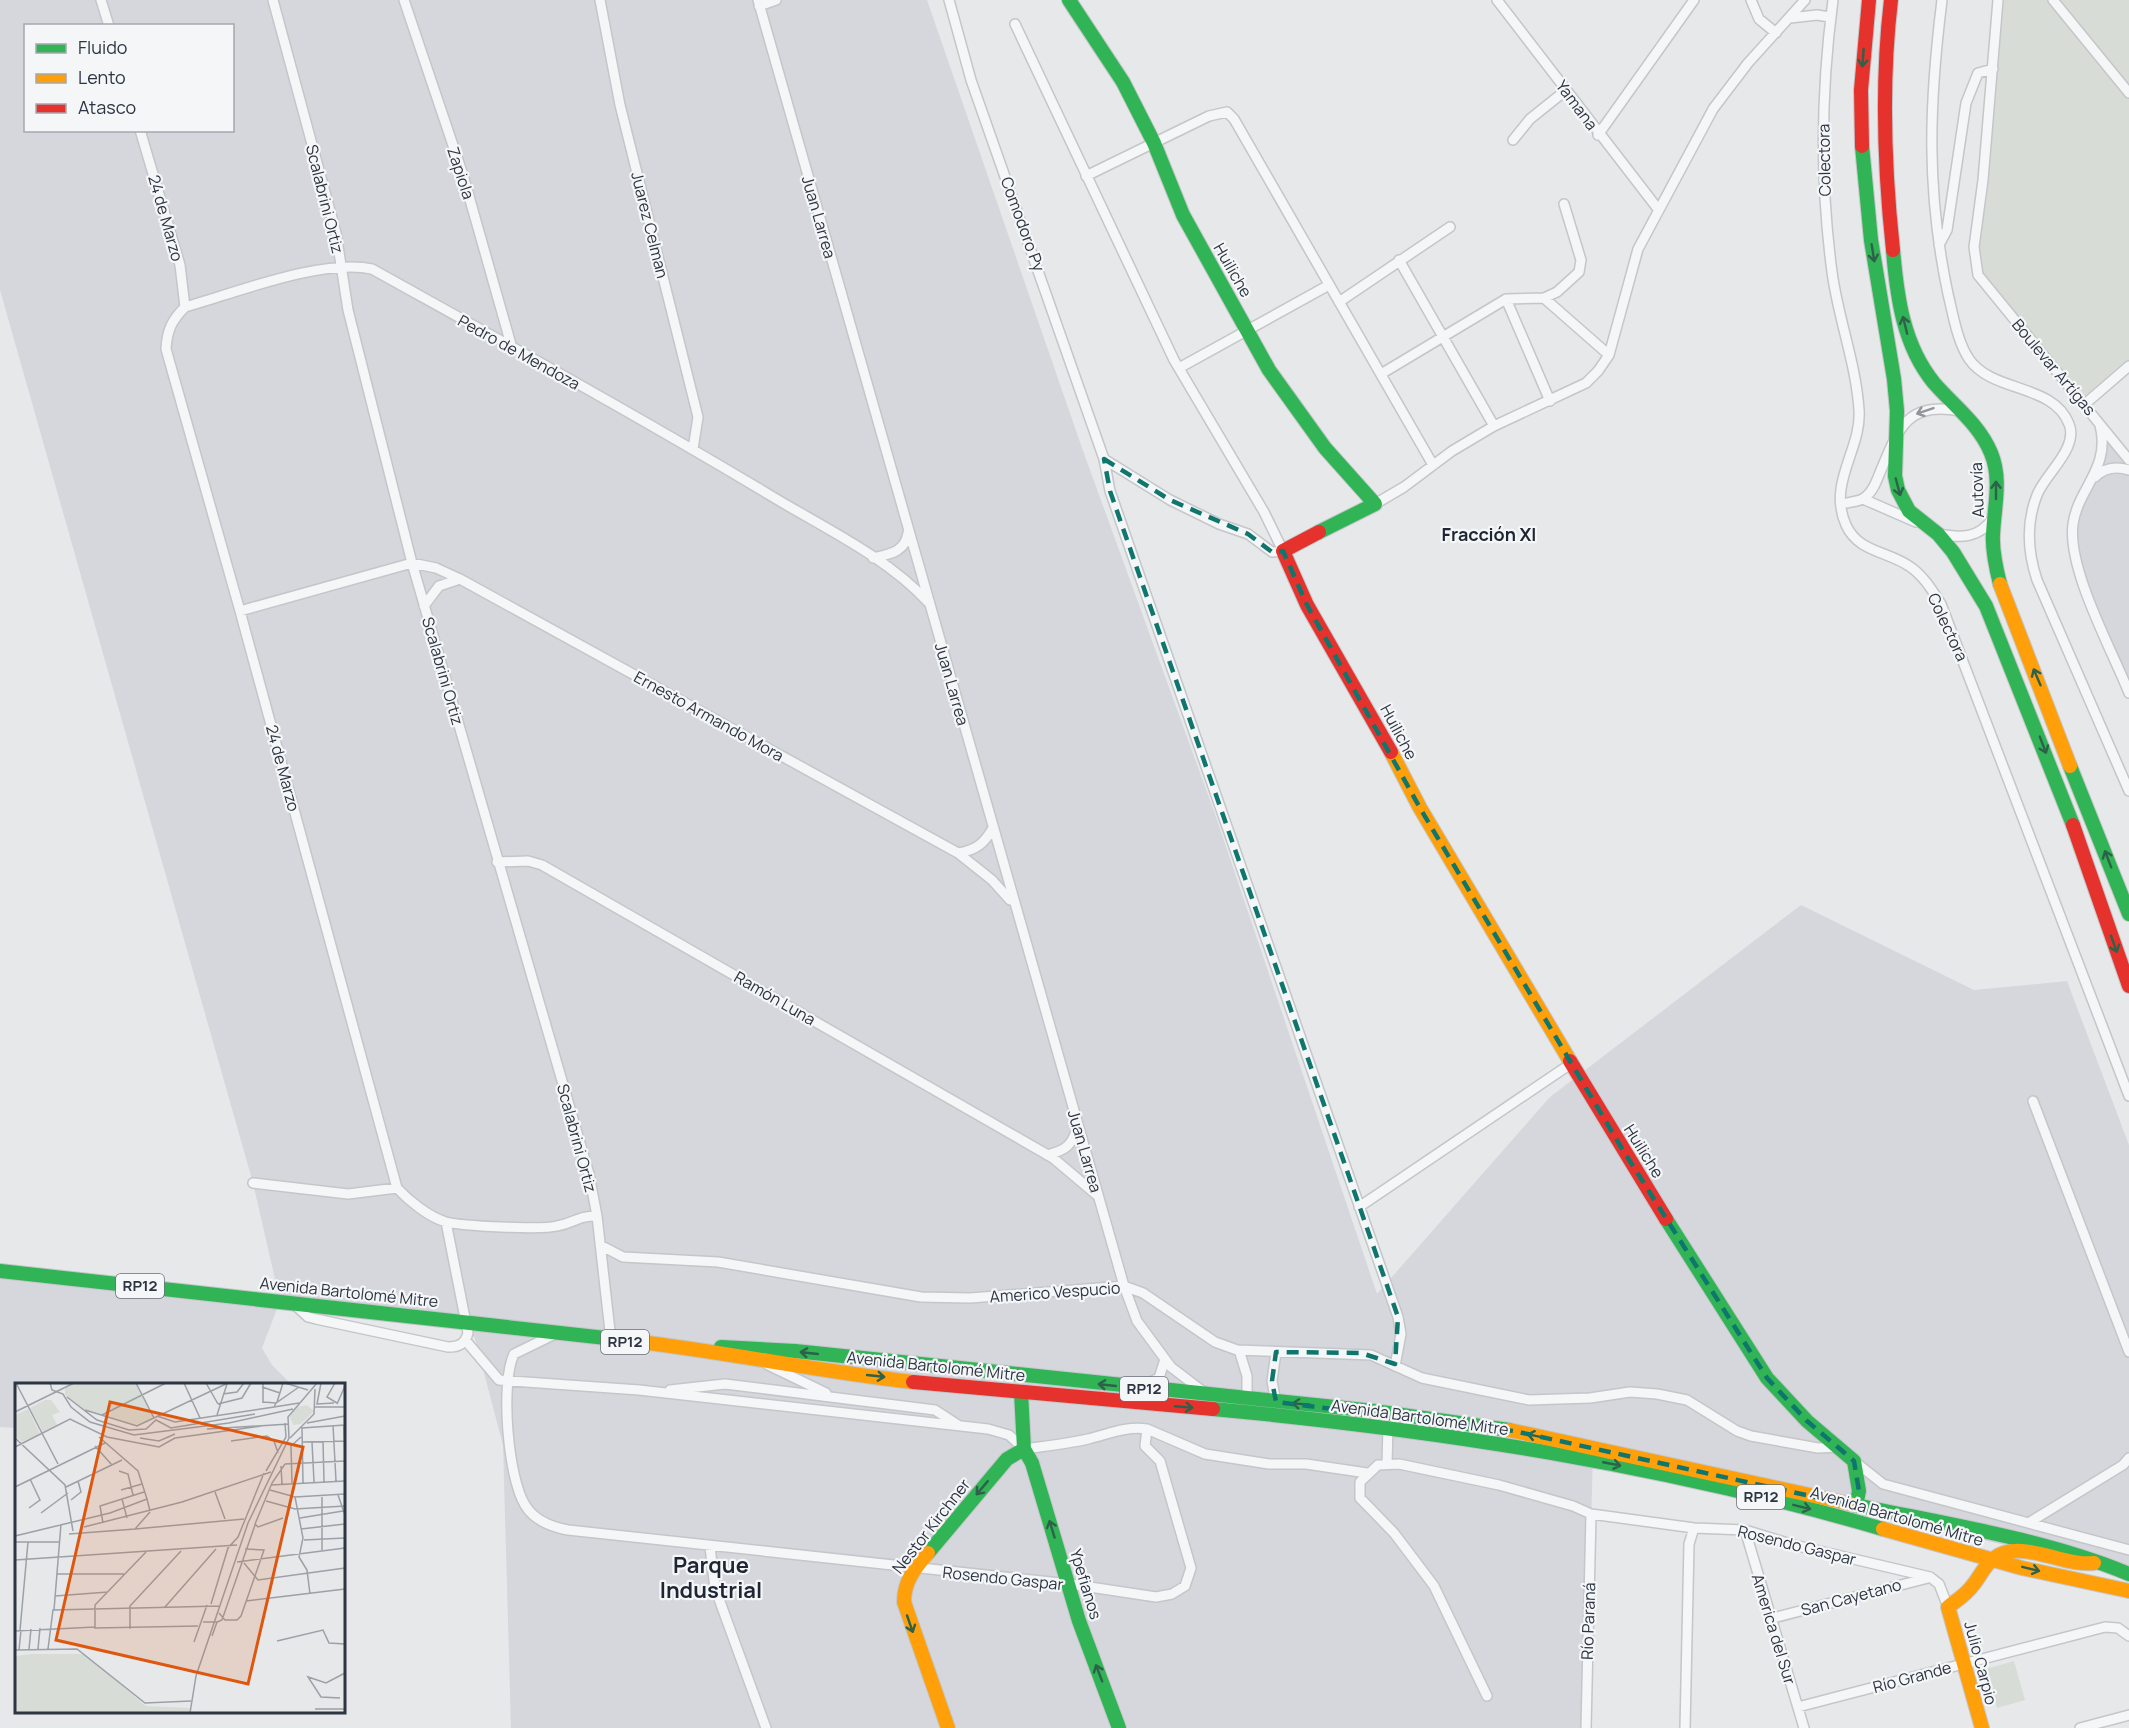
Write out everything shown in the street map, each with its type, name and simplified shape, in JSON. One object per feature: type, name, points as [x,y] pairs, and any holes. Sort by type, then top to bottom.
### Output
[{"type":"street","points":[[101,0],[108,24]]},
{"type":"street","name":"Scalabrini Ortiz","points":[[273,0],[336,233],[348,310],[412,563],[589,1174],[597,1216],[611,1340]]},
{"type":"street","name":"Zapiola","points":[[404,0],[462,175],[512,348]]},
{"type":"street","name":"Juarez Celman","points":[[600,0],[620,105],[698,417],[693,449]]},
{"type":"street","points":[[759,3],[776,0]]},
{"type":"street","name":"Comodoro Py","points":[[949,0],[971,80],[1080,387],[1098,449],[1104,459]]},
{"type":"street","name":"Huiliche","points":[[1069,0],[1108,55],[1154,143],[1183,215],[1269,370],[1294,408],[1325,448],[1375,504]]},
{"type":"street","name":"Yamana","points":[[1497,0],[1658,209]]},
{"type":"street","points":[[1599,135],[1694,0]]},
{"type":"street","points":[[1750,0],[1759,19],[1776,33]]},
{"type":"street","points":[[1104,459],[1170,500],[1219,524],[1248,534],[1272,552],[1283,551],[1375,504],[1494,426],[1586,383],[1609,355],[1633,263],[1658,209],[1713,109],[1748,63],[1805,0]]},
{"type":"street","name":"Colectora","points":[[1833,0],[1823,128],[1827,228],[1837,306],[1859,411],[1857,431],[1842,480],[1842,504],[1846,524],[1860,544],[1907,565],[1919,573],[1941,604],[2129,1096]]},
{"type":"street","points":[[1869,0],[1861,90],[1862,146],[1870,240],[1893,370],[1896,476],[1901,497],[1909,511],[1938,534],[1953,552],[1986,606],[2083,849],[2129,986]]},
{"type":"street","name":"Autovía","points":[[1891,0],[1884,66],[1883,163],[1900,303],[1908,340],[1928,378],[1974,422],[1993,458],[1995,514],[1993,544],[1997,574],[2004,599],[2129,914]]},
{"type":"street","points":[[1942,0],[1934,70],[1931,148],[1933,210],[1950,301],[1962,345],[1969,358],[1992,379],[2030,391],[2048,401],[2069,422],[2070,441],[2047,475],[2036,498],[2030,524],[2030,553],[2037,580],[2129,790]]},
{"type":"street","points":[[1939,245],[1947,230],[1969,93],[1978,73],[1993,69],[1998,0]]},
{"type":"street","points":[[2053,0],[2129,93]]},
{"type":"street","name":"Juan Larrea","points":[[759,3],[1124,1286],[1137,1321],[1165,1359],[1188,1382],[1208,1395]]},
{"type":"street","points":[[1790,18],[1817,15],[1830,17]]},
{"type":"street","points":[[1015,24],[1179,368],[1264,512],[1283,551]]},
{"type":"street","name":"Boulevar Artígas","points":[[1993,69],[1983,180],[1974,247],[1977,275],[2129,460]]},
{"type":"street","points":[[1513,140],[1530,119],[1565,91]]},
{"type":"street","points":[[1086,176],[1209,116],[1227,112],[1234,119],[1433,465]]},
{"type":"street","name":"24 de Marzo","points":[[141,132],[180,265],[185,307],[167,331],[166,349],[397,1188]]},
{"type":"street","points":[[1381,374],[1506,299],[1544,298],[1557,292],[1579,272],[1581,260],[1578,244],[1564,204]]},
{"type":"street","points":[[1339,302],[1450,227]]},
{"type":"street","points":[[1399,260],[1494,426]]},
{"type":"street","name":"Pedro de Mendoza","points":[[185,307],[323,268],[341,266],[372,269],[693,449],[873,558],[909,582],[929,603]]},
{"type":"street","points":[[1179,368],[1329,285]]},
{"type":"street","points":[[1544,298],[1609,355]]},
{"type":"street","points":[[1506,299],[1550,401]]},
{"type":"street","points":[[2085,404],[2129,366]]},
{"type":"street","points":[[1863,499],[1877,481],[1896,434],[1920,410],[1934,407],[1963,411]]},
{"type":"street","points":[[2094,479],[2102,448],[2100,423]]},
{"type":"street","points":[[1104,459],[1110,491],[1398,1317],[1401,1334],[1395,1366]]},
{"type":"street","points":[[2129,470],[2112,467],[2101,471],[2094,479],[2076,512],[2072,539],[2084,585],[2129,693]]},
{"type":"street","points":[[1842,504],[1863,499],[1938,534],[1958,537],[1982,531],[1995,514]]},
{"type":"street","points":[[873,558],[898,552],[906,544],[908,531]]},
{"type":"street","name":"Huiliche","points":[[1283,551],[1307,605],[1378,727],[1420,808],[1621,1147],[1767,1378],[1807,1421],[1854,1461]]},
{"type":"street","name":"Ernesto Armando Mora","points":[[240,611],[412,563],[436,568],[460,579],[958,853],[993,879],[1005,892],[1016,911]]},
{"type":"street","points":[[424,606],[439,586],[460,579]]},
{"type":"street","points":[[958,853],[972,851],[985,843],[993,828]]},
{"type":"street","name":"Ramón Luna","points":[[497,862],[528,861],[542,865],[1047,1155],[1098,1196]]},
{"type":"street","points":[[1359,1208],[1572,1063]]},
{"type":"street","points":[[2033,1101],[2129,1352]]},
{"type":"street","points":[[1047,1155],[1063,1151],[1073,1143],[1078,1126]]},
{"type":"street","points":[[253,1183],[348,1194],[397,1188],[407,1199],[446,1222],[536,1228],[559,1226],[580,1216],[597,1216]]},
{"type":"street","points":[[292,1302],[308,1317],[448,1347],[458,1347],[466,1341],[468,1333],[446,1222]]},
{"type":"street","name":"Americo Vespucio","points":[[600,1245],[607,1251],[636,1260],[718,1262],[872,1291],[921,1297],[970,1298],[1124,1286],[1143,1293],[1215,1342],[1239,1350],[1361,1353],[1422,1378],[1529,1400],[1590,1398],[1630,1392],[1657,1394],[1687,1400],[1737,1431],[1750,1436],[1818,1448],[1839,1447]]},
{"type":"street","name":"Avenida Bartolomé Mitre","points":[[0,1271],[694,1348],[761,1362],[1021,1392],[1388,1427],[1589,1460],[1708,1485],[1847,1519],[1991,1559],[2129,1591]]},
{"type":"street","name":"Rosendo Gaspar","points":[[557,1333],[514,1354],[506,1381],[513,1465],[524,1504],[530,1512],[555,1528],[710,1547],[1070,1584],[1156,1597],[1172,1594],[1185,1586],[1191,1568],[1160,1461],[1145,1446],[1147,1429]]},
{"type":"street","points":[[466,1341],[492,1375],[499,1380],[655,1392],[959,1425],[999,1431],[1009,1435],[1023,1449]]},
{"type":"street","name":"Avenida Bartolomé Mitre","points":[[694,1348],[744,1347],[795,1351],[1131,1388],[1418,1416],[1514,1431],[1998,1536],[2096,1562],[2129,1574]]},
{"type":"street","points":[[1239,1350],[1247,1376],[1247,1399]]},
{"type":"street","points":[[1276,1352],[1272,1381],[1276,1402]]},
{"type":"street","points":[[1131,1388],[1151,1383],[1159,1378],[1165,1359]]},
{"type":"street","points":[[761,1362],[839,1398]]},
{"type":"street","points":[[655,1392],[725,1384],[935,1410],[959,1425]]},
{"type":"street","points":[[1021,1392],[1023,1449]]},
{"type":"street","points":[[1388,1427],[1387,1463],[1378,1465],[1360,1482],[1360,1498],[1394,1533],[1434,1586],[1487,1696]]},
{"type":"street","points":[[1023,1449],[1087,1439],[1127,1428],[1147,1429],[1205,1454],[1269,1464],[1306,1464],[1367,1473]]},
{"type":"street","name":"Nestor Kirchner","points":[[948,1728],[904,1602],[904,1588],[914,1569],[1006,1459],[1023,1449]]},
{"type":"street","name":"Ypefianos","points":[[1023,1449],[1032,1463],[1070,1584],[1079,1621],[1119,1728]]},
{"type":"street","points":[[2030,1522],[2129,1458]]},
{"type":"street","points":[[1854,1461],[1859,1491],[1856,1506]]},
{"type":"street","points":[[1854,1461],[1883,1484],[2129,1550]]},
{"type":"street","name":"Rosendo Gaspar","points":[[1387,1463],[1499,1485],[1573,1506],[1592,1514],[1694,1528],[1745,1530],[1794,1545],[1930,1577]]},
{"type":"street","name":"Río Paraná","points":[[1586,1728],[1592,1514]]},
{"type":"street","points":[[1686,1728],[1689,1544],[1694,1528]]},
{"type":"street","name":"America del Sur","points":[[1745,1530],[1804,1728]]},
{"type":"street","points":[[710,1547],[715,1588],[766,1728]]},
{"type":"street","points":[[1930,1577],[1939,1584],[1948,1606],[1969,1590],[1991,1559],[2013,1551],[2067,1563],[2096,1562]]},
{"type":"street","name":"San Cayetano","points":[[1773,1618],[1930,1577]]},
{"type":"street","name":"Julio Carpio","points":[[1948,1606],[1982,1728]]},
{"type":"street","name":"Río Grande","points":[[1798,1707],[2105,1627],[2118,1628],[2129,1636]]},
{"type":"street","points":[[1582,1728],[1586,1684]]},
{"type":"street","points":[[2080,1728],[2129,1715]]},
{"type":"highlighted area","points":[[1104,459],[1170,500],[1248,534],[1272,552],[1283,551],[1307,605],[1420,808],[1621,1147],[1767,1378],[1807,1421],[1854,1461],[1859,1491],[1856,1506],[1514,1431],[1276,1402],[1272,1381],[1276,1352],[1361,1353],[1395,1364],[1398,1317],[1110,491]]},
{"type":"shaded area","points":[[0,0],[927,0],[1082,448],[1215,814],[1377,1294],[1550,1097],[1801,905],[1974,990],[2067,981],[2129,1145],[2129,1574],[1593,1449],[1586,1728],[511,1728],[503,1445],[475,1339],[466,1321],[280,1301],[253,1183],[0,290]]},
{"type":"shaded area","points":[[1998,0],[2129,0],[2129,366],[2085,404],[1976,268]]},
{"type":"shaded area","points":[[2103,434],[2129,460],[2129,693],[2084,585],[2073,522],[2094,479]]},
{"type":"shaded area","points":[[0,1271],[280,1301],[262,1348],[272,1365],[290,1383],[15,1383],[15,1428],[0,1427]]},
{"type":"shaded area","points":[[2014,1661],[2025,1700],[1997,1708],[1986,1669]]},
{"type":"traffic: fast","points":[[1069,0],[1123,82],[1154,143],[1183,215],[1269,370],[1325,448],[1375,504],[1319,532]]},
{"type":"traffic: fast","points":[[1862,146],[1871,240],[1894,379],[1897,411],[1895,476],[1898,490],[1909,511],[1938,534],[1953,552],[1986,606],[2073,825]]},
{"type":"traffic: fast","points":[[1893,250],[1903,320],[1915,353],[1934,383],[1980,433],[1991,453],[1997,483],[1993,547],[2000,584]]},
{"type":"traffic: fast","points":[[2070,766],[2129,914]]},
{"type":"traffic: fast","points":[[1666,1219],[1767,1378],[1807,1421],[1854,1461],[1859,1491],[1856,1506]]},
{"type":"traffic: fast","points":[[0,1271],[624,1340]]},
{"type":"traffic: fast","points":[[721,1347],[795,1351],[1374,1411],[1509,1430]]},
{"type":"traffic: fast","points":[[1021,1392],[1024,1449],[1032,1463],[1079,1621],[1119,1728]]},
{"type":"traffic: fast","points":[[1213,1409],[1467,1439],[1551,1453],[1718,1486],[1883,1529]]},
{"type":"traffic: fast","points":[[928,1553],[1007,1459],[1024,1449]]},
{"type":"traffic: fast","points":[[1851,1504],[2028,1541],[2129,1574]]},
{"type":"traffic: slow","points":[[2000,584],[2070,766]]},
{"type":"traffic: slow","points":[[1391,752],[1420,808],[1570,1061]]},
{"type":"traffic: slow","points":[[624,1340],[913,1382]]},
{"type":"traffic: slow","points":[[1509,1430],[1851,1504]]},
{"type":"traffic: slow","points":[[1883,1529],[2022,1568],[2129,1591]]},
{"type":"traffic: slow","points":[[1982,1728],[1948,1607],[1967,1592],[1993,1559],[2004,1553],[2029,1552],[2069,1561],[2094,1563]]},
{"type":"traffic: slow","points":[[928,1553],[908,1581],[904,1602],[948,1728]]},
{"type":"traffic: jam","points":[[1862,146],[1861,90],[1869,0]]},
{"type":"traffic: jam","points":[[1891,0],[1886,63],[1885,125],[1887,187],[1893,250]]},
{"type":"traffic: jam","points":[[1319,532],[1283,551],[1307,605],[1391,752]]},
{"type":"traffic: jam","points":[[2073,825],[2129,986]]},
{"type":"traffic: jam","points":[[1570,1061],[1666,1219]]},
{"type":"traffic: jam","points":[[913,1382],[1213,1409]]},
{"type":"district","name":"Fracción XI","points":[[1489,535]]},
{"type":"district","name":"Parque Industrial","points":[[711,1578]]}]
